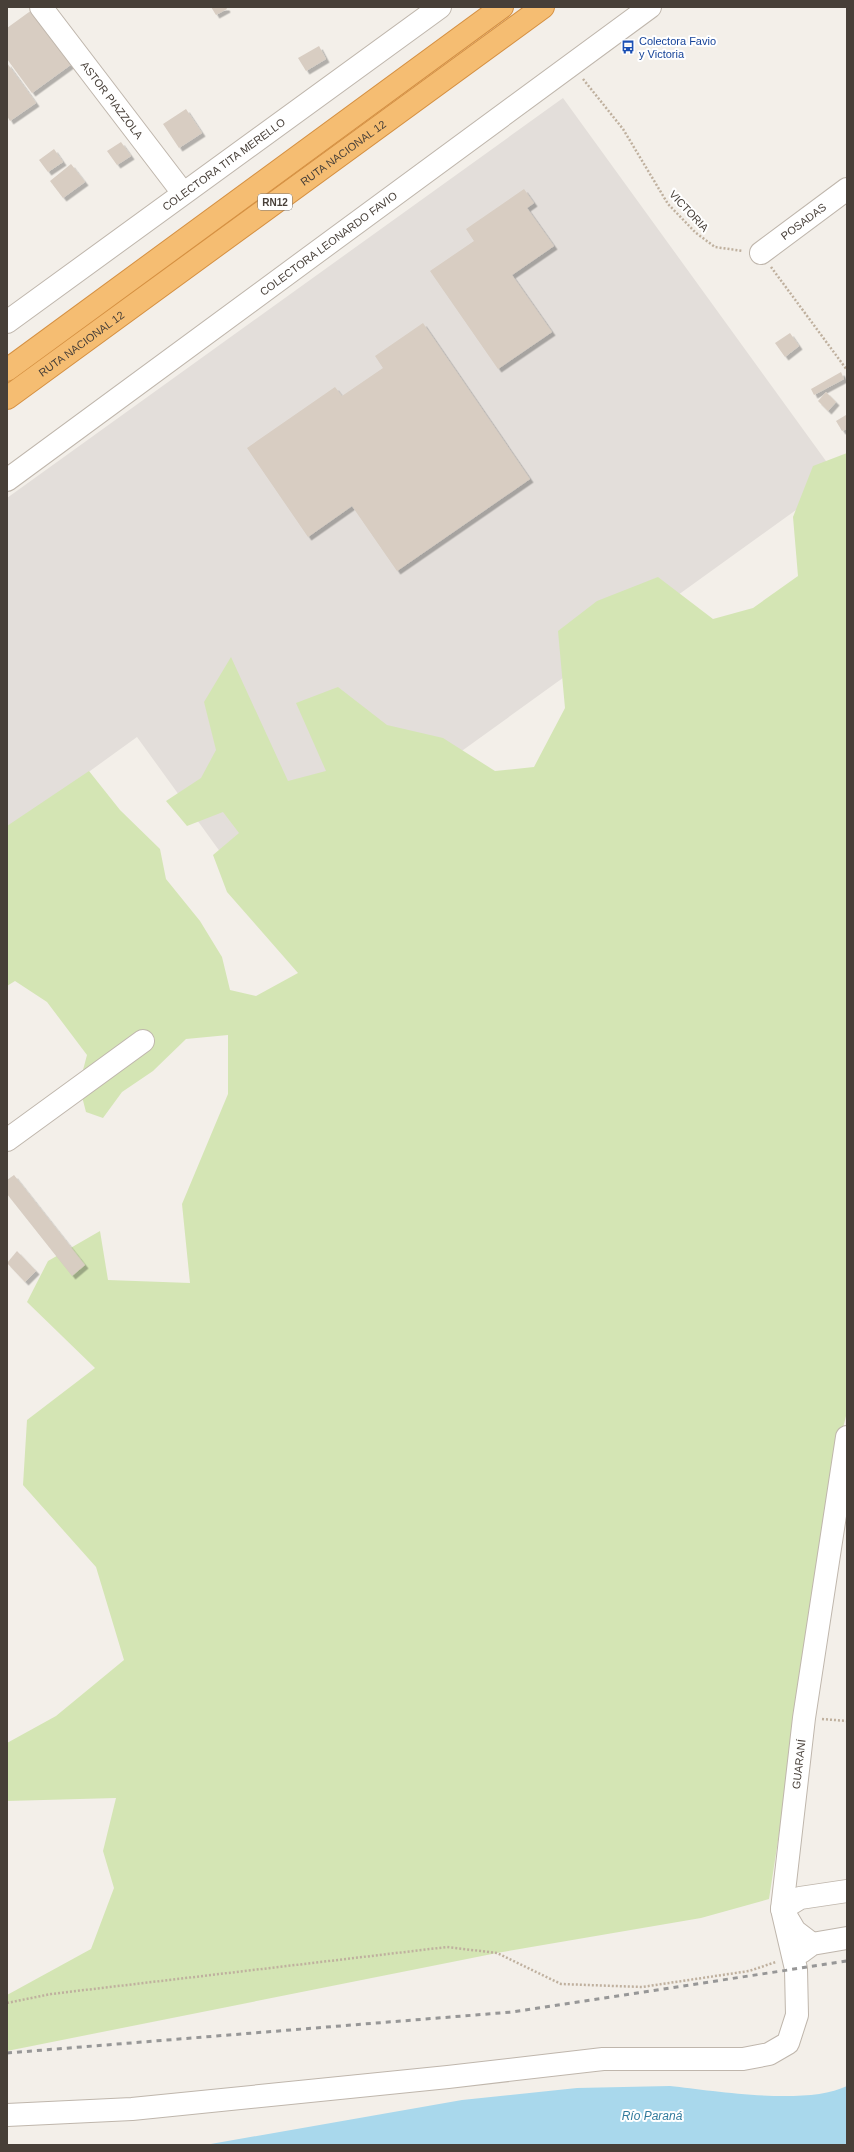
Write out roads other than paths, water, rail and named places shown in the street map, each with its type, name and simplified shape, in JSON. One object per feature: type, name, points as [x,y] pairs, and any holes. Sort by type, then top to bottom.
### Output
[{"type":"highway","name":"RUTA NACIONAL 12","points":[[7,370],[502,7]]},
{"type":"highway","name":"RUTA NACIONAL 12","points":[[7,398],[543,7]]},
{"type":"street","name":"ASTOR PIAZZOLA","points":[[41,7],[182,194]]},
{"type":"street","name":"COLECTORA TITA MERELLO","points":[[7,322],[440,7]]},
{"type":"street","name":"COLECTORA LEONARDO FAVIO","points":[[7,480],[650,7]]},
{"type":"street","name":"POSADAS","points":[[761,254],[847,189]]},
{"type":"street","points":[[7,1140],[143,1041]]},
{"type":"street","name":"GUARANÍ","points":[[7,2115],[132,2109],[448,2077],[603,2059],[743,2059],[769,2054],[788,2043],[797,2015],[796,1970],[782,1909],[804,1718],[842,1488],[847,1437]]},
{"type":"street","points":[[812,1944],[795,1931],[782,1909],[800,1898],[825,1893],[847,1891]]},
{"type":"street","points":[[793,1957],[812,1944],[847,1938]]},
{"type":"water","name":"Río Paraná","points":[[670,2086],[735,2093],[785,2096],[830,2092],[847,2086],[847,2145],[205,2145],[462,2100],[577,2088]]},
{"type":"railway","points":[[7,2053],[512,2012],[847,1961]]},
{"type":"place","name":"Colectora Favio y Victoria","points":[[628,47]]}]
